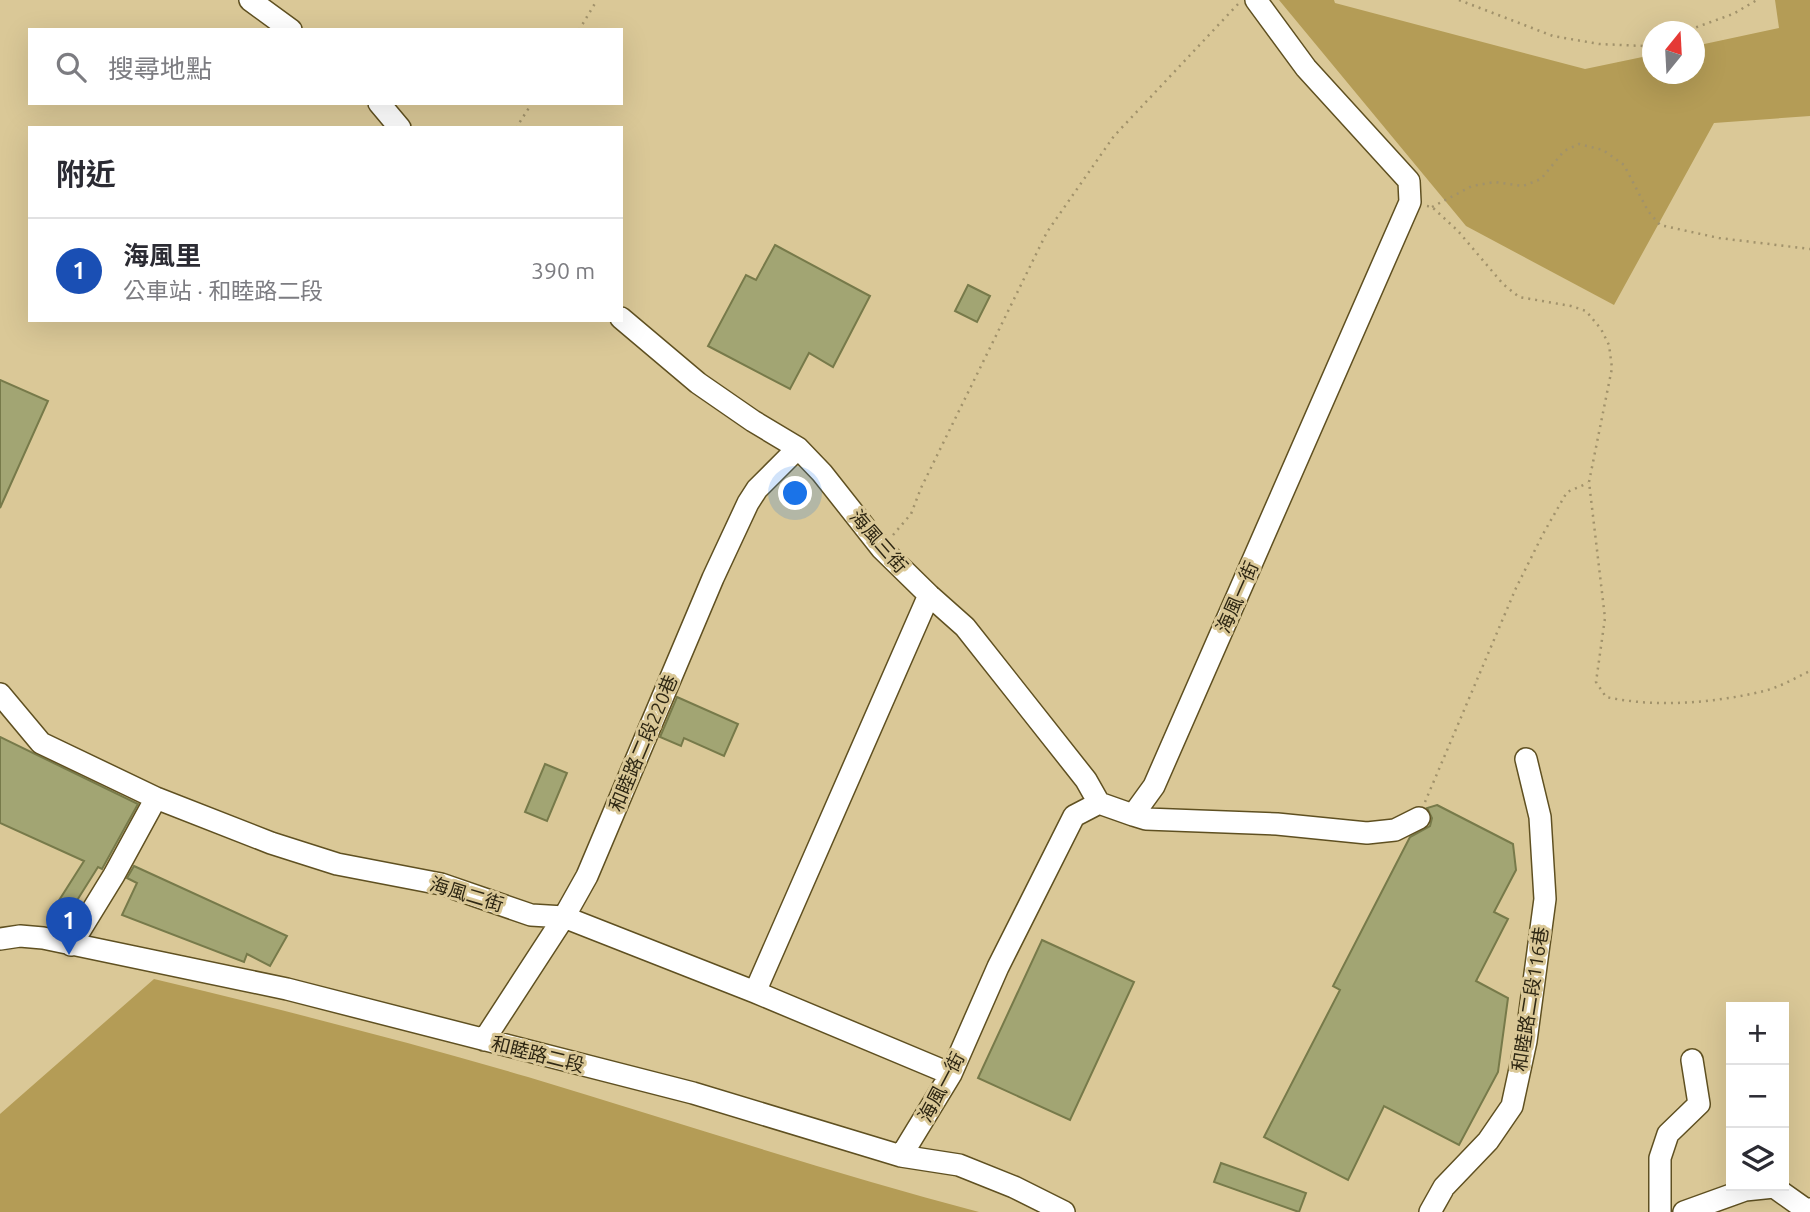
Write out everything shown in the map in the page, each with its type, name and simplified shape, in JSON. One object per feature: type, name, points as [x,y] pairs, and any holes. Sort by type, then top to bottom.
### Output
[{"type":"street","points":[[250,0],[288,28]]},
{"type":"street","points":[[1256,0],[1306,68],[1409,181],[1410,202]]},
{"type":"street","points":[[381,105],[398,126]]},
{"type":"street","name":"海風一街","points":[[1133,815],[1154,786],[1410,202]]},
{"type":"street","name":"海風三街","points":[[623,320],[698,383],[798,448],[822,473],[882,549],[965,627],[1086,780],[1098,803]]},
{"type":"street","name":"和睦路二段220巷","points":[[484,1040],[564,918],[587,876],[713,578],[748,503],[757,489],[798,448]]},
{"type":"street","points":[[755,992],[929,596]]},
{"type":"street","name":"海風二街","points":[[0,694],[41,743],[156,798],[271,843],[337,864],[441,884],[531,915],[564,918],[755,992],[951,1074]]},
{"type":"street","name":"和睦路二段116巷","points":[[1430,1212],[1444,1187],[1488,1140],[1513,1106],[1526,1041],[1545,899],[1540,817],[1526,759]]},
{"type":"street","points":[[71,945],[114,875],[156,798]]},
{"type":"street","points":[[1098,803],[1146,819],[1277,824],[1367,833],[1395,830],[1419,818]]},
{"type":"street","name":"海風一街","points":[[901,1156],[951,1074],[998,967],[1074,816],[1098,803]]},
{"type":"street","name":"和睦路二段","points":[[0,939],[20,936],[43,938],[287,989],[693,1093],[901,1156],[959,1165],[1014,1187],[1064,1212]]},
{"type":"street","points":[[1660,1212],[1660,1158],[1668,1134],[1699,1104],[1692,1060]]},
{"type":"street","points":[[1684,1212],[1745,1190],[1774,1187],[1805,1209],[1810,1209]]},
{"type":"path","points":[[580,28],[597,0]]},
{"type":"path","points":[[882,549],[911,514],[921,488],[1048,232],[1114,136],[1242,0]]},
{"type":"path","points":[[1460,0],[1553,36],[1599,44],[1642,46]]},
{"type":"path","points":[[1705,24],[1733,14],[1757,0]]},
{"type":"path","points":[[517,126],[531,105]]},
{"type":"path","points":[[1432,207],[1472,186],[1495,182],[1523,186],[1542,178],[1564,152],[1579,144],[1603,150],[1624,164],[1648,211],[1660,225],[1719,239],[1810,249]]},
{"type":"path","points":[[1410,202],[1432,207],[1458,231],[1503,284],[1519,297],[1586,311],[1601,329],[1609,345],[1612,368],[1589,482],[1605,618],[1596,682],[1606,698],[1627,702],[1687,703],[1767,691],[1810,671]]},
{"type":"path","points":[[1419,818],[1516,588],[1543,534],[1567,492],[1589,482]]},
{"type":"shaded area","points":[[1279,0],[1334,0],[1335,3],[1585,69],[1642,57],[1642,84],[1705,84],[1705,44],[1779,28],[1775,0],[1810,0],[1810,116],[1714,123],[1614,305],[1466,226]]},
{"type":"shaded area","points":[[154,979],[482,1064],[809,1164],[979,1212],[0,1212],[0,1114]]},
{"type":"building","points":[[775,245],[870,296],[833,367],[809,353],[790,389],[708,346],[746,275],[756,280]]},
{"type":"building","points":[[968,285],[990,296],[977,322],[955,311]]},
{"type":"building","points":[[0,380],[48,401],[0,508]]},
{"type":"building","points":[[677,697],[738,724],[724,756],[684,738],[681,746],[660,737]]},
{"type":"building","points":[[0,737],[138,804],[102,869],[98,867],[71,910],[58,902],[84,861],[0,823]]},
{"type":"building","points":[[545,764],[567,773],[547,821],[525,812]]},
{"type":"building","points":[[1437,805],[1513,844],[1516,870],[1494,912],[1508,919],[1476,981],[1508,998],[1498,1072],[1459,1145],[1384,1106],[1348,1180],[1264,1137],[1340,990],[1333,986],[1410,837],[1430,826],[1432,818],[1427,808]]},
{"type":"building","points":[[134,866],[287,936],[270,966],[247,954],[244,962],[122,915],[137,883],[127,878]]},
{"type":"building","points":[[1042,940],[1134,982],[1070,1120],[978,1078]]},
{"type":"building","points":[[1221,1163],[1306,1193],[1299,1212],[1214,1182]]},
{"type":"place","name":"海風里","points":[[69,955]]}]
